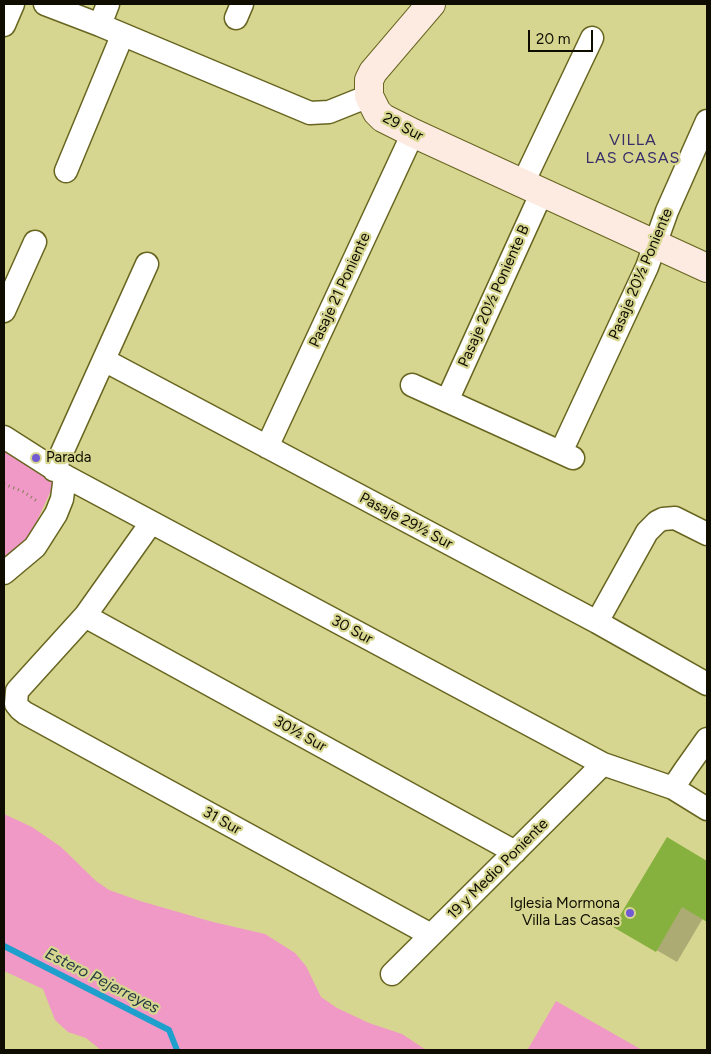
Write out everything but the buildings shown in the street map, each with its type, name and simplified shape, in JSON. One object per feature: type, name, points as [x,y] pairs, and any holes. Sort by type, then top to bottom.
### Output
[{"type":"street","points":[[4,25],[13,4]]},
{"type":"street","points":[[45,4],[100,25],[122,36],[310,113],[329,112],[369,96],[369,80],[373,72],[431,4]]},
{"type":"street","points":[[100,25],[108,4]]},
{"type":"street","points":[[66,171],[122,36]]},
{"type":"street","name":"Pasaje 20½ Poniente B","points":[[446,401],[592,38]]},
{"type":"street","name":"29 Sur","points":[[369,96],[376,112],[383,118],[707,268]]},
{"type":"street","name":"Pasaje 20½ Poniente","points":[[446,401],[567,456],[647,267],[667,211],[707,121]]},
{"type":"street","name":"Pasaje 21 Poniente","points":[[267,447],[413,133]]},
{"type":"street","points":[[4,311],[36,242]]},
{"type":"street","points":[[4,573],[35,548],[56,514],[62,499],[59,473],[104,360],[147,264]]},
{"type":"street","name":"Pasaje 29½ Sur","points":[[104,360],[597,622],[707,684]]},
{"type":"street","points":[[412,386],[446,401]]},
{"type":"street","name":"30 Sur","points":[[4,437],[59,473],[604,764],[674,788],[707,809]]},
{"type":"street","points":[[597,622],[647,532],[656,522],[669,518],[680,520],[707,534]]},
{"type":"street","points":[[85,616],[151,523]]},
{"type":"street","name":"31 Sur","points":[[85,616],[17,690],[16,704],[25,714],[431,935]]},
{"type":"street","name":"30½ Sur","points":[[85,616],[515,852]]},
{"type":"street","points":[[674,788],[684,770],[707,739]]},
{"type":"street","name":"19 y Medio Poniente","points":[[392,974],[604,764]]},
{"type":"path","points":[[4,484],[24,492],[56,514]]},
{"type":"shaded area","points":[[4,447],[56,480],[27,542],[4,562]]},
{"type":"shaded area","points":[[4,814],[32,827],[61,847],[96,881],[109,890],[213,922],[265,934],[295,953],[306,966],[321,997],[337,1008],[369,1023],[402,1034],[426,1050],[101,1050],[86,1038],[68,1032],[55,1020],[43,989],[4,971]]},
{"type":"shaded area","points":[[556,1001],[642,1050],[528,1049]]},
{"type":"waterway","name":"Estero Pejerreyes","points":[[4,946],[169,1030],[177,1050]]},
{"type":"place","name":"Parada","points":[[36,458]]},
{"type":"place","name":"Iglesia Mormona Villa Las Casas","points":[[630,913]]},
{"type":"district","name":"VILLA LAS CASAS","points":[[633,149]]}]
